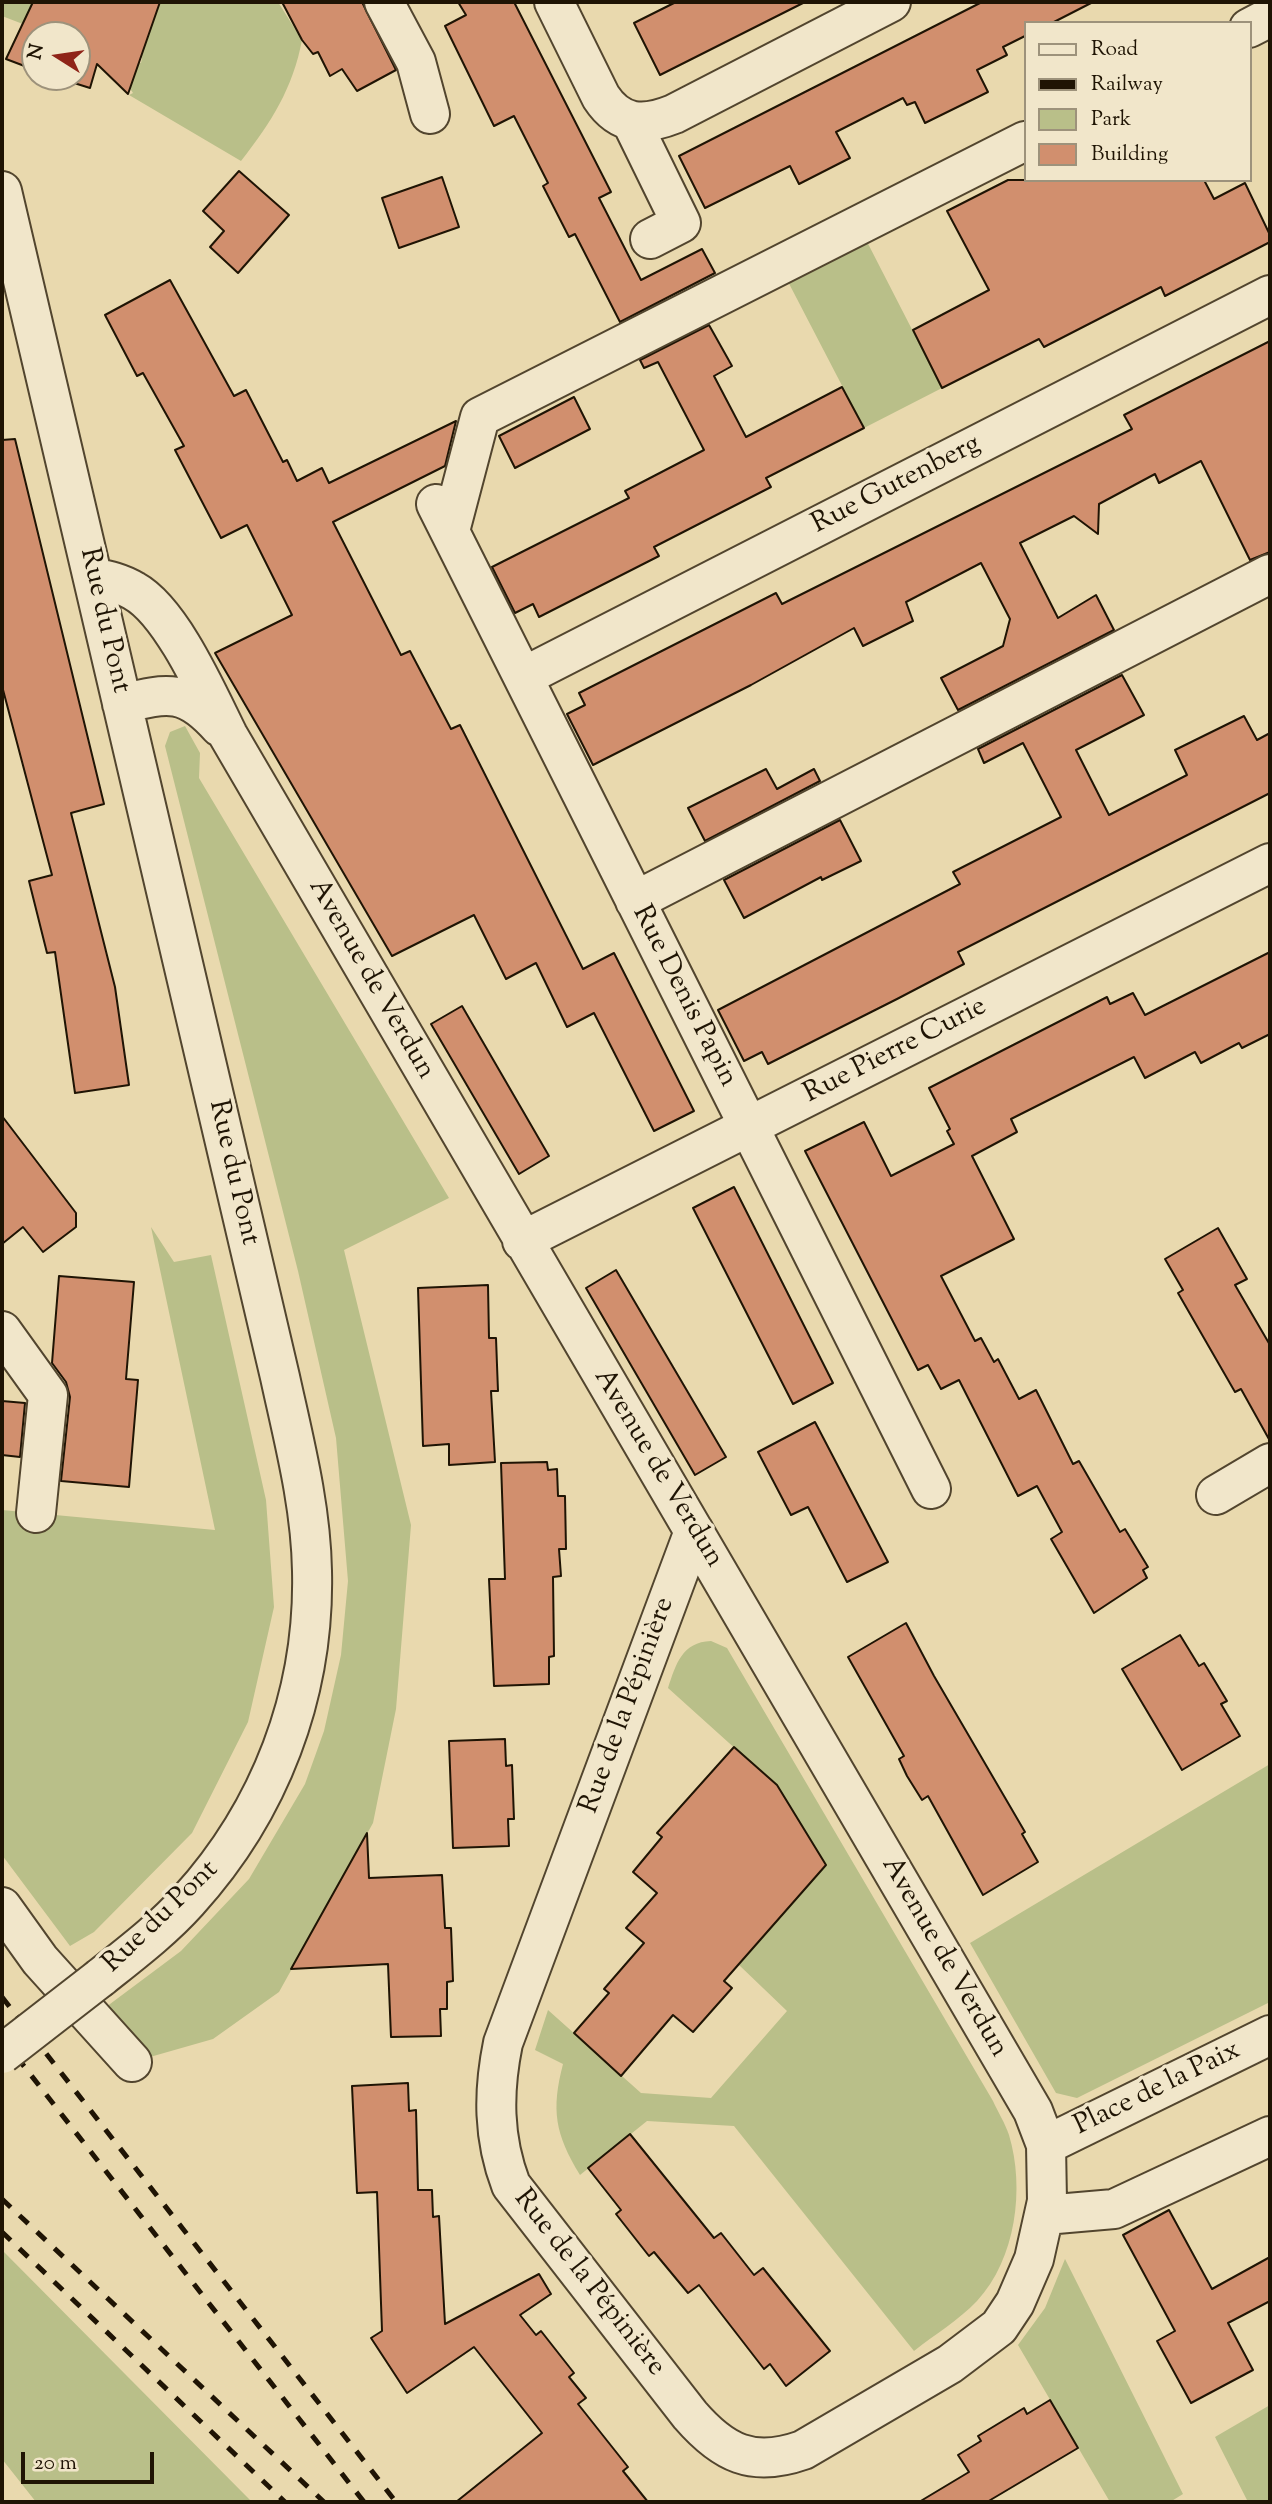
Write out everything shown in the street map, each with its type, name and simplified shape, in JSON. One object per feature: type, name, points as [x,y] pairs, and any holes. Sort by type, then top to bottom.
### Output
[{"type":"street","points":[[384,2],[416,62],[430,114]]},
{"type":"street","points":[[554,2],[610,111],[632,123],[657,121],[674,114],[891,2]]},
{"type":"street","points":[[1251,26],[1270,17]]},
{"type":"street","points":[[632,123],[681,223],[650,239]]},
{"type":"street","name":"Rue Denis Papin","points":[[931,1489],[443,517],[480,416],[1024,142]]},
{"type":"street","name":"Rue du Pont","points":[[2,191],[280,1377],[304,1499],[312,1571],[308,1633],[294,1713],[268,1788],[251,1819],[210,1876],[155,1933],[2,2054]]},
{"type":"street","name":"Rue Gutenberg","points":[[523,677],[1270,295]]},
{"type":"street","points":[[635,901],[1270,574]]},
{"type":"street","name":"Avenue de Verdun","points":[[93,577],[134,591],[150,602],[187,655],[228,735],[522,1241],[1033,2111],[1046,2145],[1045,2215]]},
{"type":"street","name":"Avenue de Verdun","points":[[122,704],[160,697],[191,699],[228,735]]},
{"type":"street","name":"Rue Pierre Curie","points":[[522,1241],[1270,863]]},
{"type":"street","points":[[3,1333],[48,1395],[36,1513]]},
{"type":"street","points":[[1216,1495],[1270,1463]]},
{"type":"street","name":"Rue de la Pépinière","points":[[694,1531],[503,2043],[495,2116],[498,2143],[511,2185],[711,2439],[744,2455],[762,2458],[785,2456],[803,2450],[976,2346],[999,2327],[1015,2302],[1034,2259],[1045,2215]]},
{"type":"street","points":[[2,1908],[40,1960],[132,2062]]},
{"type":"street","name":"Place de la Paix","points":[[1046,2145],[1270,2035]]},
{"type":"street","points":[[1045,2215],[1114,2209],[1270,2136]]},
{"type":"green space","points":[[2,2],[29,2],[34,5],[29,21],[21,21],[21,23],[2,16]]},
{"type":"green space","points":[[155,2],[278,2],[302,40],[287,89],[262,133],[241,161],[129,95],[133,93],[129,87],[136,61],[141,63],[142,58],[138,56],[159,5]]},
{"type":"green space","points":[[862,232],[942,388],[864,428],[783,272]]},
{"type":"green space","points":[[185,726],[200,753],[199,778],[449,1198],[344,1250],[411,1525],[396,1709],[373,1823],[279,1992],[213,2039],[150,2057],[106,2007],[181,1951],[249,1879],[305,1784],[324,1731],[341,1655],[348,1581],[336,1438],[298,1271],[165,746],[170,732]]},
{"type":"green space","points":[[151,1227],[174,1262],[211,1255],[266,1500],[274,1607],[248,1722],[192,1833],[94,1932],[70,1946],[2,1855],[2,1510],[215,1530]]},
{"type":"green space","points":[[711,1641],[727,1648],[993,2101],[1009,2135],[1014,2156],[1016,2200],[1014,2222],[1001,2265],[990,2284],[970,2308],[914,2351],[734,2126],[647,2121],[580,2175],[565,2147],[558,2121],[557,2095],[563,2064],[535,2050],[548,2010],[641,2093],[711,2098],[787,2011],[739,1965],[791,1904],[813,1844],[779,1788],[668,1688],[677,1663],[687,1650],[701,1642]]},
{"type":"green space","points":[[1270,1764],[1270,2002],[1077,2098],[1056,2093],[970,1943]]},
{"type":"green space","points":[[2,2250],[252,2502],[36,2502],[2,2459]]},
{"type":"green space","points":[[1065,2259],[1183,2494],[1170,2502],[1110,2502],[1018,2345],[1045,2308]]},
{"type":"green space","points":[[1270,2405],[1270,2502],[1248,2502],[1215,2437]]},
{"type":"building","points":[[33,2],[160,2],[128,94],[97,64],[91,85],[91,21],[24,21]]},
{"type":"building","points":[[282,2],[362,2],[396,70],[357,91],[342,69],[330,76],[318,52],[313,54],[302,40]]},
{"type":"building","points":[[458,2],[514,2],[611,192],[599,198],[641,280],[702,249],[715,273],[620,322],[575,234],[569,237],[543,186],[548,183],[514,116],[494,126],[445,26],[466,15]]},
{"type":"building","points":[[676,2],[805,2],[660,75],[634,23]]},
{"type":"building","points":[[982,2],[1093,2],[1056,21],[1024,21],[1024,36],[1003,47],[1007,55],[977,70],[988,92],[925,123],[915,102],[907,105],[903,98],[836,132],[850,158],[799,184],[790,166],[705,208],[679,156]]},
{"type":"building","points":[[21,27],[21,65],[6,59]]},
{"type":"building","points":[[239,171],[289,215],[238,273],[210,247],[224,231],[203,211]]},
{"type":"building","points":[[442,177],[459,227],[399,248],[382,198]]},
{"type":"building","points":[[1008,180],[1205,182],[1214,199],[1245,183],[1270,235],[1270,242],[1165,296],[1161,287],[1044,347],[1039,339],[942,388],[913,330],[989,290],[947,211]]},
{"type":"building","points":[[170,280],[234,396],[246,390],[283,462],[287,460],[297,481],[322,468],[329,483],[456,421],[445,466],[333,522],[401,655],[410,651],[451,729],[460,725],[583,969],[614,953],[694,1111],[654,1131],[594,1013],[567,1027],[536,963],[506,979],[474,915],[392,956],[215,653],[292,615],[247,525],[221,538],[175,450],[184,446],[143,373],[137,376],[105,315]]},
{"type":"building","points":[[709,325],[732,366],[714,376],[746,437],[842,387],[864,428],[766,478],[771,487],[654,547],[659,556],[539,617],[533,604],[515,613],[492,567],[629,498],[625,491],[704,450],[658,362],[644,368],[640,360]]},
{"type":"building","points":[[1270,341],[1270,552],[1250,560],[1201,461],[1159,483],[1155,474],[1099,504],[1098,534],[1074,516],[1020,543],[1058,618],[1096,595],[1114,630],[958,710],[941,678],[1003,646],[1010,619],[981,563],[906,602],[913,621],[863,646],[854,628],[751,685],[593,765],[567,714],[585,705],[579,693],[776,593],[782,604],[1132,429],[1124,415]]},
{"type":"building","points":[[574,397],[590,429],[515,468],[499,436]]},
{"type":"building","points":[[15,439],[104,804],[71,813],[115,987],[129,1085],[75,1093],[55,952],[47,953],[29,881],[52,875],[2,686],[2,440]]},
{"type":"building","points":[[1122,675],[1144,715],[1076,750],[1109,815],[1187,775],[1175,750],[1244,716],[1257,740],[1270,733],[1270,793],[958,952],[964,964],[897,999],[768,1064],[762,1052],[744,1061],[718,1010],[960,884],[953,872],[1061,817],[1023,743],[984,763],[978,749]]},
{"type":"building","points":[[766,769],[777,789],[814,769],[820,781],[705,841],[688,808]]},
{"type":"building","points":[[840,820],[861,861],[822,880],[821,877],[744,918],[724,880]]},
{"type":"building","points":[[1270,952],[1270,1034],[1242,1048],[1239,1043],[1201,1063],[1195,1052],[1145,1078],[1134,1057],[1011,1119],[1017,1132],[972,1156],[1014,1239],[941,1276],[975,1341],[981,1338],[994,1362],[998,1359],[1019,1399],[1036,1390],[1073,1464],[1079,1461],[1120,1532],[1125,1529],[1148,1567],[1143,1570],[1147,1578],[1094,1613],[1051,1539],[1062,1532],[1037,1486],[1018,1496],[959,1380],[941,1389],[928,1365],[918,1370],[805,1151],[864,1122],[891,1176],[954,1144],[947,1131],[950,1129],[929,1088],[1107,997],[1110,1004],[1133,993],[1145,1015]]},
{"type":"building","points":[[462,1006],[549,1156],[519,1174],[431,1024]]},
{"type":"building","points":[[2,1116],[76,1213],[76,1227],[43,1252],[23,1227],[2,1244]]},
{"type":"building","points":[[734,1187],[833,1383],[793,1404],[693,1208]]},
{"type":"building","points":[[1218,1228],[1247,1279],[1235,1285],[1270,1345],[1270,1441],[1241,1389],[1235,1392],[1178,1293],[1183,1290],[1165,1259]]},
{"type":"building","points":[[616,1270],[726,1457],[695,1475],[586,1288]]},
{"type":"building","points":[[59,1276],[134,1282],[126,1379],[138,1380],[129,1487],[61,1481],[70,1397],[66,1382],[52,1363]]},
{"type":"building","points":[[488,1285],[489,1338],[496,1338],[498,1391],[491,1391],[495,1462],[449,1465],[449,1444],[423,1446],[418,1288]]},
{"type":"building","points":[[2,1401],[25,1403],[20,1457],[2,1455]]},
{"type":"building","points":[[815,1422],[888,1562],[847,1582],[808,1507],[791,1515],[758,1452]]},
{"type":"building","points":[[547,1462],[548,1470],[557,1469],[558,1496],[565,1496],[566,1549],[559,1549],[561,1576],[553,1577],[554,1656],[549,1657],[549,1684],[494,1686],[489,1579],[505,1579],[501,1463]]},
{"type":"building","points":[[906,1623],[1025,1832],[1022,1834],[1038,1862],[983,1895],[928,1796],[922,1800],[907,1776],[899,1759],[904,1756],[848,1657]]},
{"type":"building","points":[[1180,1635],[1199,1666],[1204,1663],[1227,1701],[1221,1704],[1240,1736],[1182,1770],[1122,1669]]},
{"type":"building","points":[[505,1739],[506,1766],[512,1765],[514,1819],[508,1819],[509,1846],[453,1848],[449,1741]]},
{"type":"building","points":[[734,1747],[777,1785],[826,1865],[724,1981],[732,1988],[693,2032],[673,2015],[621,2076],[574,2033],[609,1993],[604,1989],[644,1943],[626,1928],[657,1893],[633,1872],[662,1837],[657,1833]]},
{"type":"building","points":[[367,1833],[369,1878],[442,1875],[445,1928],[451,1928],[453,1981],[447,1982],[447,2009],[440,2009],[441,2036],[391,2037],[388,1964],[291,1969]]},
{"type":"building","points":[[408,2083],[409,2111],[416,2110],[418,2190],[432,2190],[433,2217],[439,2216],[445,2324],[539,2274],[551,2294],[520,2315],[536,2335],[541,2331],[574,2373],[569,2377],[586,2398],[578,2404],[628,2467],[623,2471],[648,2502],[456,2502],[542,2433],[474,2347],[407,2393],[371,2338],[382,2331],[377,2192],[357,2193],[352,2086]]},
{"type":"building","points":[[630,2134],[714,2238],[721,2233],[754,2275],[763,2268],[830,2351],[786,2386],[770,2364],[764,2369],[699,2285],[688,2293],[654,2252],[649,2256],[616,2214],[621,2210],[588,2168]]},
{"type":"building","points":[[1169,2210],[1212,2289],[1270,2257],[1270,2301],[1228,2323],[1253,2370],[1191,2403],[1157,2341],[1175,2331],[1123,2235]]},
{"type":"building","points":[[1050,2400],[1078,2448],[987,2502],[919,2502],[969,2472],[958,2455],[981,2441],[978,2436],[1024,2408],[1027,2414]]},
{"type":"railway","points":[[2,1997],[396,2502]]},
{"type":"railway","points":[[2,2038],[364,2502]]},
{"type":"railway","points":[[2,2199],[324,2502]]},
{"type":"railway","points":[[2,2232],[285,2502]]}]
